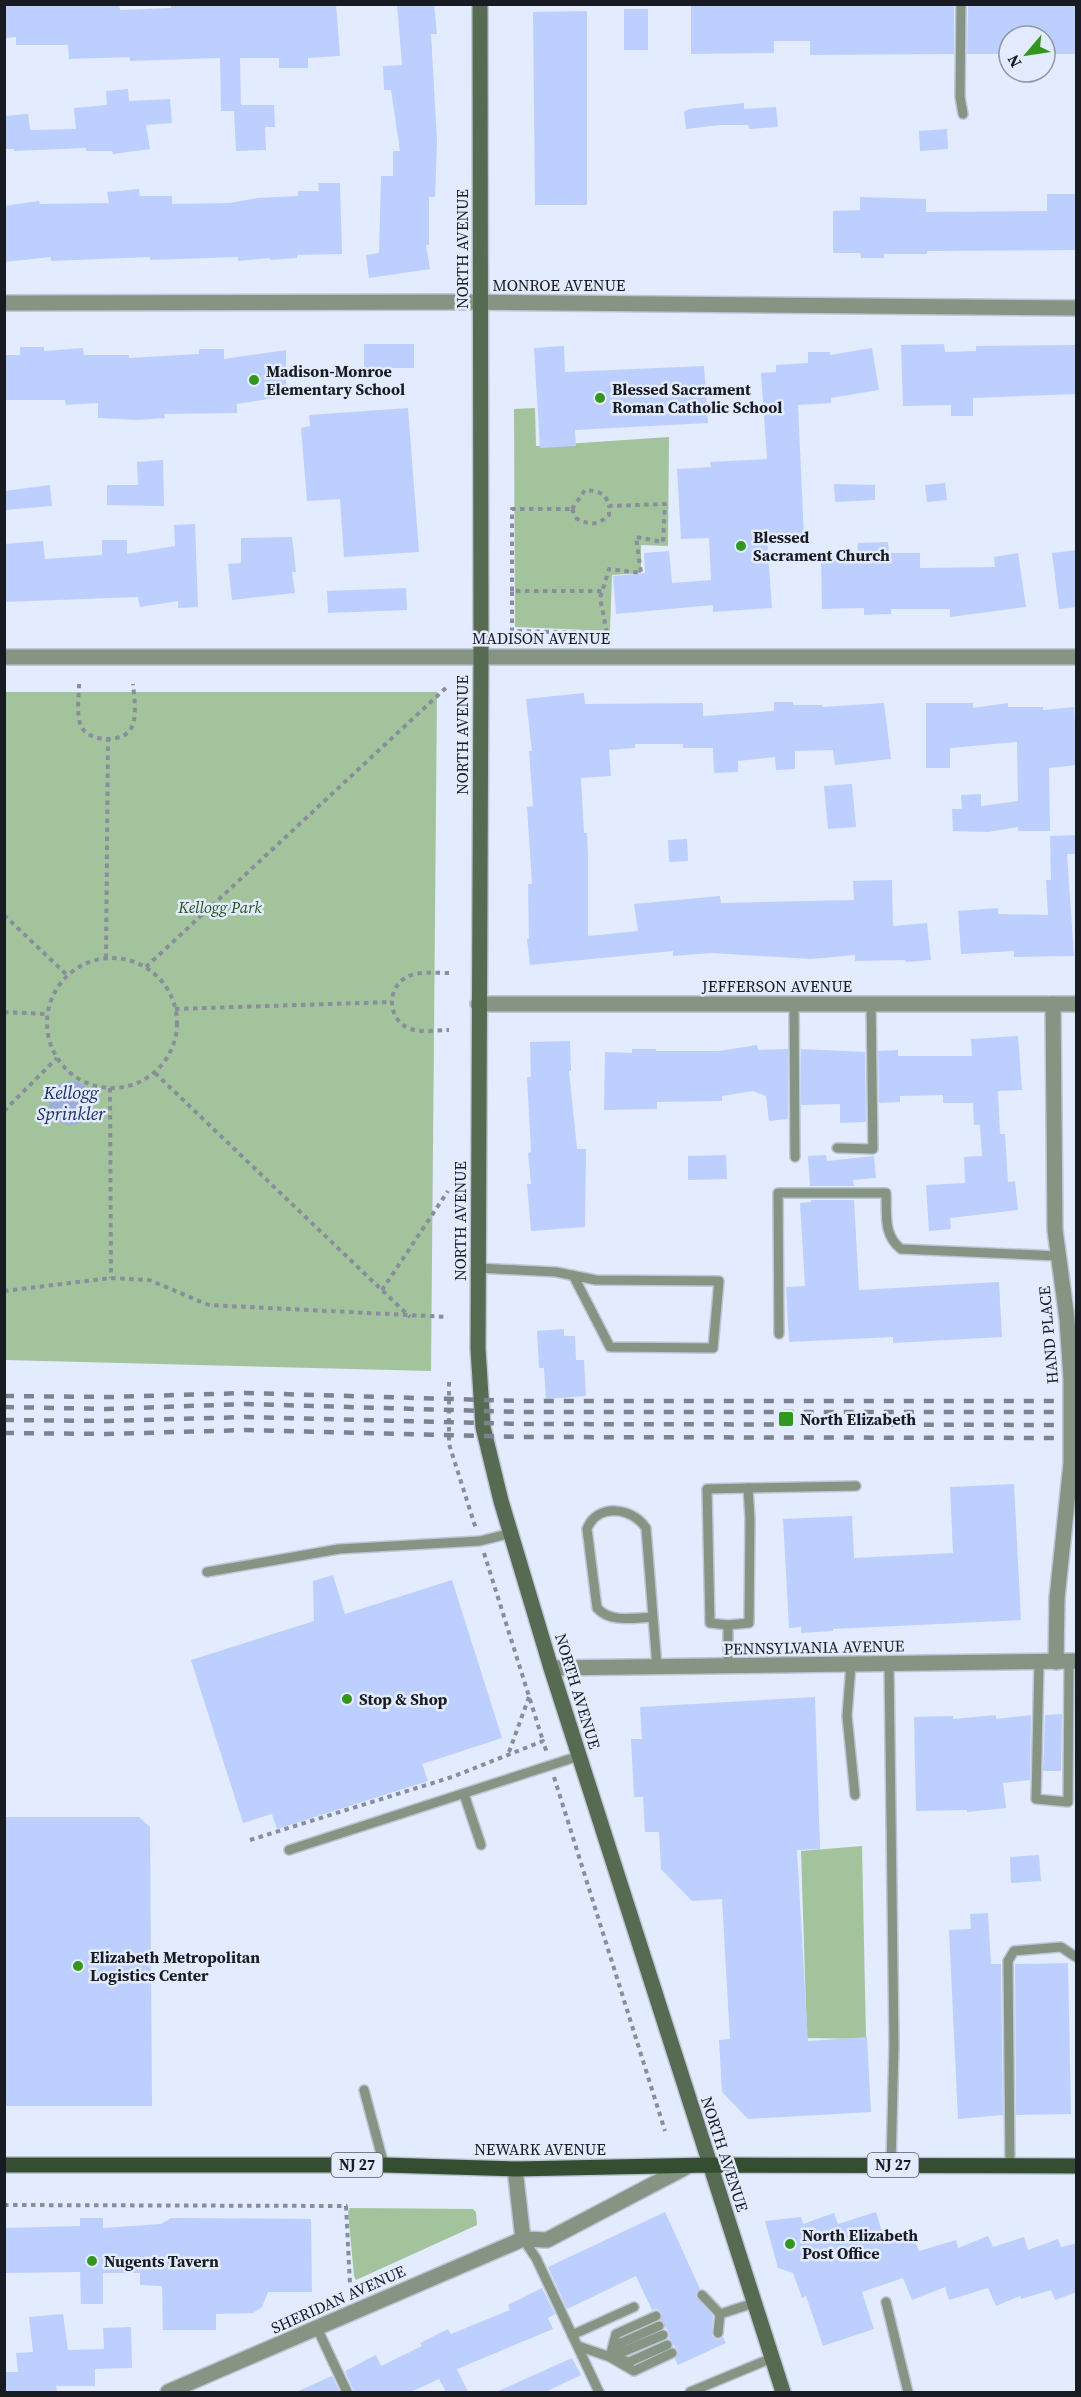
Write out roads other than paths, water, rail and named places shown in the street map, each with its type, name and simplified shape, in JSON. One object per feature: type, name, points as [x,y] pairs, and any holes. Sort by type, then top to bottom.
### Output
[{"type":"main road","name":"NORTH AVENUE","points":[[480,4],[481,656],[477,1349],[483,1427],[511,1533],[551,1668],[783,2392]]},
{"type":"main road","name":"NEWARK AVENUE","points":[[4,2165],[384,2165],[515,2169],[710,2165],[1077,2166]]},
{"type":"street","name":"MONROE AVENUE","points":[[4,303],[480,302],[1077,308]]},
{"type":"street","name":"MADISON AVENUE","points":[[4,657],[1077,657]]},
{"type":"street","name":"JEFFERSON AVENUE","points":[[478,1004],[1077,1004]]},
{"type":"street","name":"HAND PLACE","points":[[1053,1004],[1058,1256],[1067,1319],[1071,1378],[1071,1464],[1057,1598],[1067,1661]]},
{"type":"street","name":"PENNSYLVANIA AVENUE","points":[[551,1668],[1067,1661]]},
{"type":"street","name":"SHERIDAN AVENUE","points":[[168,2392],[522,2240],[547,2240],[688,2166]]},
{"type":"street","points":[[515,2169],[522,2240]]},
{"type":"lane","points":[[961,4],[960,97],[963,114]]},
{"type":"lane","points":[[794,1004],[795,1157]]},
{"type":"lane","points":[[837,1148],[873,1149],[871,1004]]},
{"type":"lane","points":[[779,1334],[778,1193],[886,1193],[887,1229],[891,1241],[901,1249],[1058,1256]]},
{"type":"lane","points":[[478,1268],[556,1272],[573,1275],[596,1280],[719,1281],[713,1348],[610,1347],[573,1275]]},
{"type":"lane","points":[[748,1488],[749,1623],[728,1626],[711,1623],[706,1489],[748,1488],[856,1486]]},
{"type":"lane","points":[[653,1617],[603,1616],[597,1608],[587,1528],[591,1519],[597,1515],[626,1511],[639,1517],[646,1528],[657,1667]]},
{"type":"lane","points":[[207,1572],[339,1549],[480,1541],[511,1533]]},
{"type":"lane","points":[[728,1626],[728,1666]]},
{"type":"lane","points":[[1039,1662],[1036,1799],[1068,1802],[1067,1661]]},
{"type":"lane","points":[[851,1664],[847,1716],[855,1795]]},
{"type":"lane","points":[[889,1664],[894,2045],[891,2165]]},
{"type":"lane","points":[[289,1850],[579,1756]]},
{"type":"lane","points":[[464,1794],[481,1845]]},
{"type":"lane","points":[[1010,2166],[1008,1961],[1014,1951],[1061,1947],[1077,1957]]},
{"type":"lane","points":[[364,2090],[384,2165]]},
{"type":"lane","points":[[522,2240],[536,2258],[599,2392]]},
{"type":"lane","points":[[702,2295],[720,2314]]},
{"type":"lane","points":[[886,2302],[908,2392]]},
{"type":"lane","points":[[708,2309],[720,2314],[754,2303]]},
{"type":"lane","points":[[572,2334],[634,2307]]},
{"type":"lane","points":[[716,2329],[720,2314]]},
{"type":"lane","points":[[610,2357],[616,2334],[656,2316]]},
{"type":"lane","points":[[317,2328],[347,2392]]},
{"type":"lane","points":[[610,2357],[621,2343],[661,2331]]},
{"type":"lane","points":[[578,2346],[610,2357],[634,2371],[670,2349]]},
{"type":"lane","points":[[690,2392],[772,2358]]},
{"type":"water","name":"Kellogg Sprinkler","points":[[71,1081],[86,1088],[93,1103],[86,1118],[71,1125],[56,1118],[49,1103],[56,1088]]},
{"type":"railway","points":[[4,1396],[110,1397],[246,1393],[521,1401],[1076,1401]]},
{"type":"railway","points":[[4,1407],[107,1409],[246,1404],[521,1412],[1076,1412]]},
{"type":"railway","points":[[4,1420],[107,1421],[246,1417],[522,1424],[1076,1425]]},
{"type":"railway","points":[[4,1433],[107,1434],[246,1430],[523,1437],[1076,1438]]},
{"type":"place","name":"Madison-Monroe Elementary School","points":[[254,380]]},
{"type":"place","name":"Blessed Sacrament Roman Catholic School","points":[[600,398]]},
{"type":"place","name":"Blessed Sacrament Church","points":[[741,546]]},
{"type":"place","name":"North Elizabeth","points":[[786,1419]]},
{"type":"place","name":"Stop & Shop","points":[[347,1699]]},
{"type":"place","name":"Elizabeth Metropolitan Logistics Center","points":[[78,1966]]},
{"type":"place","name":"North Elizabeth Post Office","points":[[790,2244]]},
{"type":"place","name":"Nugents Tavern","points":[[92,2261]]},
{"type":"park label","name":"Kellogg Park","points":[[220,907]]}]
